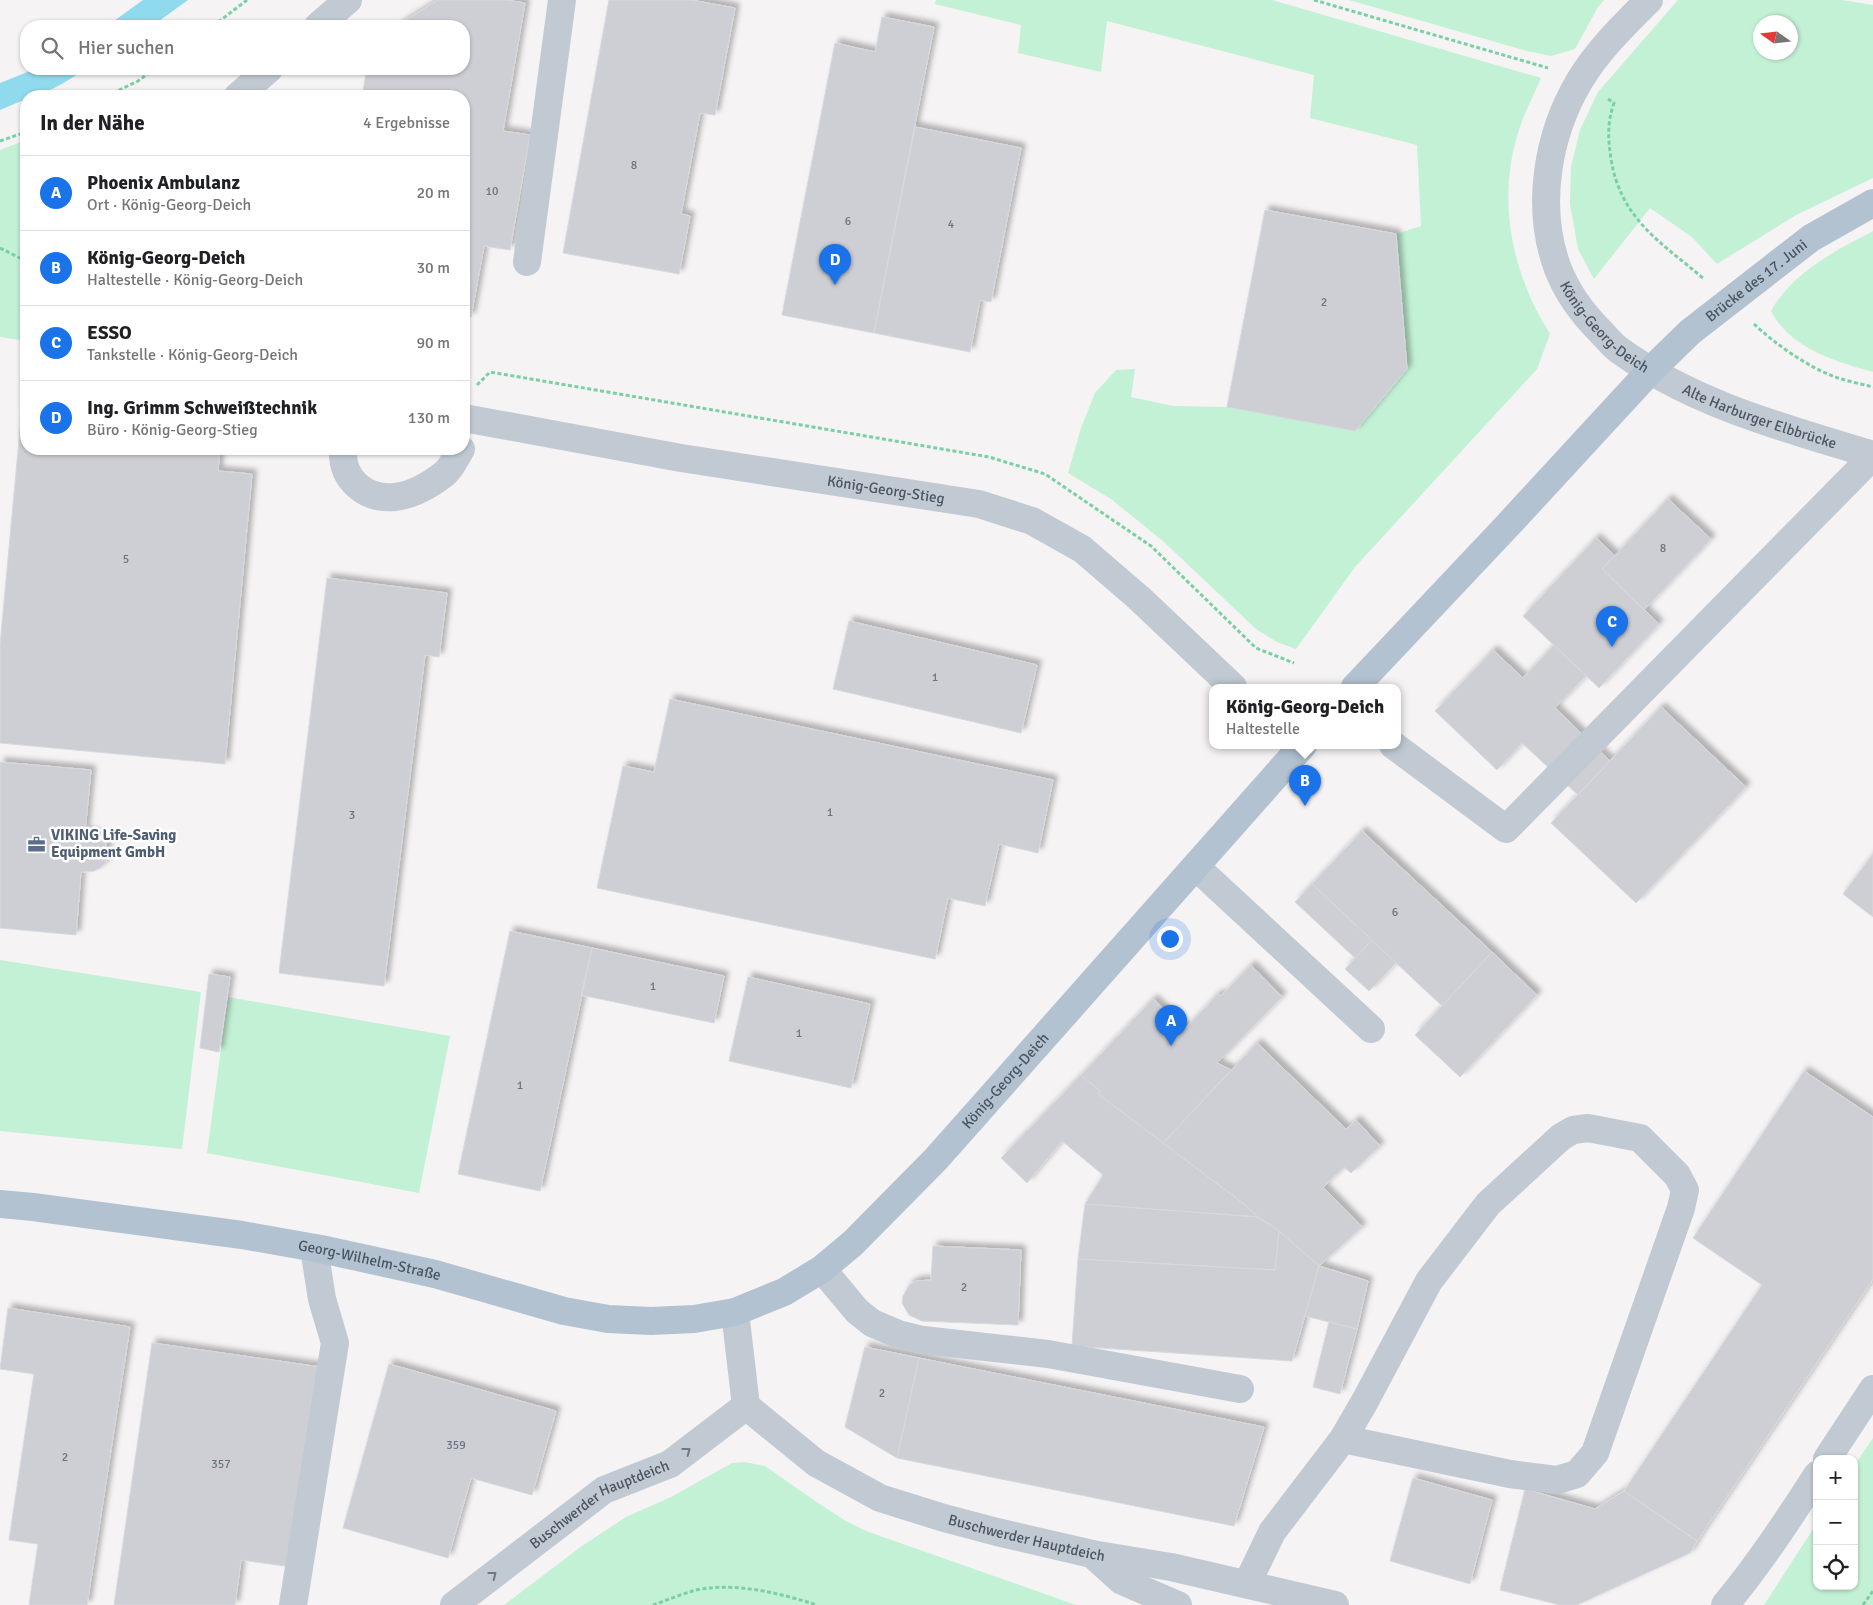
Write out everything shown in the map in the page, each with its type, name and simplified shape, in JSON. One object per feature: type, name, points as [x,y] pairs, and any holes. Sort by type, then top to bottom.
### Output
[{"type":"main road","name":"Brücke des 17. Juni","points":[[1651,370],[1690,332],[1811,238],[1873,203]]},
{"type":"main road","name":"König-Georg-Deich","points":[[1358,684],[1651,370]]},
{"type":"main road","name":"König-Georg-Deich","points":[[735,1312],[784,1292],[822,1269],[853,1243],[936,1159],[1196,867],[1296,749]]},
{"type":"main road","name":"Georg-Wilhelm-Straße","points":[[0,1204],[223,1232],[314,1248],[435,1274],[564,1311],[608,1319],[651,1321],[685,1319],[735,1312]]},
{"type":"street","points":[[325,20],[348,0]]},
{"type":"street","points":[[527,262],[562,0]]},
{"type":"street","name":"König-Georg-Deich","points":[[1649,0],[1621,28],[1580,80],[1566,106],[1553,143],[1546,185],[1547,222],[1550,241],[1558,270],[1571,295],[1591,322],[1618,349],[1651,370]]},
{"type":"street","points":[[245,90],[262,75]]},
{"type":"street","name":"Alte Harburger Elbbrücke","points":[[1651,370],[1687,392],[1710,402],[1771,424],[1873,455]]},
{"type":"street","name":"König-Georg-Stieg","points":[[472,419],[682,458],[971,503],[1024,518],[1082,549],[1139,598],[1230,684]]},
{"type":"street","points":[[344,455],[345,467],[349,477],[357,487],[380,497],[394,497],[425,487],[446,473],[457,455]]},
{"type":"street","points":[[1398,749],[1506,829],[1873,455]]},
{"type":"street","points":[[1196,867],[1371,1028]]},
{"type":"street","points":[[1247,1584],[1272,1532],[1343,1439],[1429,1281],[1488,1204],[1561,1137],[1573,1130],[1588,1128],[1640,1138],[1677,1175],[1685,1190],[1682,1208],[1594,1453],[1577,1474],[1557,1480],[1510,1474],[1343,1439]]},
{"type":"street","points":[[294,1605],[335,1343],[322,1299],[314,1248]]},
{"type":"street","points":[[822,1269],[864,1317],[872,1323],[898,1334],[923,1340],[1048,1354],[1240,1389]]},
{"type":"street","points":[[735,1312],[746,1406]]},
{"type":"street","points":[[1831,1455],[1873,1389]]},
{"type":"street","name":"Buschwerder Hauptdeich","points":[[454,1605],[604,1490],[670,1464],[746,1406],[816,1463],[880,1498],[944,1518],[1092,1554],[1171,1567],[1335,1605]]},
{"type":"street","points":[[1725,1605],[1769,1547],[1813,1481]]},
{"type":"street","points":[[1092,1554],[1122,1581],[1178,1605]]},
{"type":"path","points":[[222,20],[247,0]]},
{"type":"path","points":[[1314,0],[1541,65],[1580,80],[1614,103],[1609,117],[1607,134],[1613,173],[1625,205],[1637,221],[1729,300],[1759,329],[1784,347],[1819,370],[1836,377],[1873,387]]},
{"type":"path","points":[[119,90],[147,75]]},
{"type":"path","points":[[0,141],[20,134]]},
{"type":"path","points":[[0,248],[20,258]]},
{"type":"path","points":[[652,1605],[696,1590],[732,1587],[782,1594],[817,1605]]},
{"type":"path","points":[[1863,1605],[1873,1590]]},
{"type":"green space","points":[[936,0],[1272,0],[1541,78],[1526,111],[1513,150],[1508,192],[1511,234],[1522,275],[1531,299],[1550,334],[1537,369],[1355,567],[1296,649],[1277,642],[1256,629],[1164,542],[1111,499],[1068,473],[1081,428],[1095,393],[1116,370],[1135,369],[1131,397],[1173,406],[1227,407],[1355,431],[1407,369],[1396,234],[1421,226],[1417,145],[1310,118],[1314,75],[1107,21],[1101,72],[1018,53],[1021,25],[935,4]]},
{"type":"green space","points":[[1349,0],[1604,0],[1598,7],[1575,49],[1551,56],[1527,51]]},
{"type":"green space","points":[[1678,0],[1842,0],[1873,5],[1873,178],[1796,215],[1717,264],[1692,237],[1650,208],[1594,279],[1578,249],[1570,204],[1571,167],[1580,130],[1598,92]]},
{"type":"green space","points":[[20,142],[20,340],[0,337],[0,150]]},
{"type":"green space","points":[[1873,231],[1873,372],[1815,352],[1790,335],[1771,311],[1780,297],[1803,274],[1844,246]]},
{"type":"green space","points":[[0,960],[201,992],[182,1149],[0,1131]]},
{"type":"green space","points":[[228,997],[450,1036],[419,1193],[207,1153]]},
{"type":"green space","points":[[1873,1438],[1873,1605],[1764,1605],[1813,1529],[1813,1590],[1858,1590],[1858,1460]]},
{"type":"green space","points":[[744,1462],[765,1466],[818,1503],[866,1531],[1076,1605],[504,1605],[582,1546],[626,1517],[671,1497],[732,1463]]},
{"type":"water","points":[[143,0],[188,0],[160,20],[115,20]]},
{"type":"water","points":[[20,75],[76,75],[50,90],[20,90],[20,102],[0,110],[0,83]]},
{"type":"building","points":[[438,0],[506,0],[525,3],[503,131],[530,135],[510,250],[484,246],[471,317],[470,90],[363,90],[366,75],[470,75],[470,20],[406,20]]},
{"type":"building","points":[[609,0],[691,0],[735,8],[715,115],[700,113],[681,214],[690,216],[679,274],[563,253]]},
{"type":"building","points":[[882,17],[934,27],[874,333],[782,315],[835,43],[875,52]]},
{"type":"building","points":[[915,127],[1021,148],[991,302],[980,300],[970,352],[874,333]]},
{"type":"building","points":[[1265,210],[1396,234],[1407,369],[1355,431],[1227,407]]},
{"type":"building","points":[[20,429],[20,455],[219,455],[218,471],[252,474],[225,764],[0,743],[0,645]]},
{"type":"building","points":[[1668,499],[1711,539],[1644,610],[1602,569]]},
{"type":"building","points":[[1596,538],[1615,556],[1602,569],[1659,624],[1599,688],[1523,616]]},
{"type":"building","points":[[327,578],[447,593],[439,657],[425,655],[384,986],[279,973]]},
{"type":"building","points":[[849,621],[1037,665],[1021,733],[833,689]]},
{"type":"building","points":[[1554,645],[1586,676],[1555,708],[1610,761],[1578,795],[1522,743],[1497,770],[1435,711],[1493,650],[1523,678]]},
{"type":"building","points":[[670,699],[1053,780],[1038,853],[999,844],[985,906],[948,898],[935,959],[597,888],[623,766],[654,772]]},
{"type":"building","points":[[1661,707],[1746,787],[1636,903],[1551,823]]},
{"type":"building","points":[[0,762],[91,770],[85,832],[97,834],[102,838],[106,844],[108,857],[100,868],[94,871],[81,872],[76,935],[0,928]]},
{"type":"building","points":[[1362,831],[1492,952],[1442,1006],[1312,884]]},
{"type":"building","points":[[1873,854],[1873,917],[1843,894]]},
{"type":"building","points":[[1312,884],[1372,940],[1355,958],[1295,902]]},
{"type":"building","points":[[510,931],[592,948],[540,1191],[458,1174]]},
{"type":"building","points":[[1372,940],[1396,963],[1369,991],[1345,969]]},
{"type":"building","points":[[592,948],[724,976],[714,1023],[581,995]]},
{"type":"building","points":[[1492,952],[1537,995],[1460,1077],[1415,1035]]},
{"type":"building","points":[[1251,965],[1282,997],[1217,1063],[1231,1070],[1163,1143],[1098,1094],[1100,1091],[1081,1075],[1153,999],[1185,1029],[1218,994],[1221,996]]},
{"type":"building","points":[[209,974],[230,977],[219,1052],[200,1048]]},
{"type":"building","points":[[748,977],[870,1004],[851,1088],[729,1061]]},
{"type":"building","points":[[1257,1043],[1346,1129],[1356,1120],[1380,1146],[1351,1173],[1344,1167],[1323,1187],[1362,1227],[1319,1266],[1279,1231],[1258,1217],[1244,1204],[1163,1143]]},
{"type":"building","points":[[1804,1071],[1873,1117],[1873,1279],[1697,1541],[1624,1491],[1762,1285],[1693,1238]]},
{"type":"building","points":[[1081,1075],[1100,1091],[1098,1094],[1244,1204],[1258,1217],[1085,1204],[1103,1175],[1062,1141],[1027,1183],[1001,1158]]},
{"type":"building","points":[[1085,1204],[1258,1217],[1279,1231],[1275,1270],[1078,1259]]},
{"type":"building","points":[[1279,1231],[1319,1266],[1292,1361],[1072,1346],[1078,1259],[1275,1270]]},
{"type":"building","points":[[933,1246],[1021,1250],[1018,1325],[922,1321],[909,1315],[902,1303],[903,1296],[910,1284],[917,1281],[931,1280]]},
{"type":"building","points":[[1319,1266],[1368,1281],[1357,1329],[1305,1316]]},
{"type":"building","points":[[8,1308],[130,1327],[87,1605],[29,1605],[38,1544],[9,1540],[34,1374],[0,1369]]},
{"type":"building","points":[[1329,1322],[1357,1329],[1340,1394],[1313,1387]]},
{"type":"building","points":[[152,1343],[321,1367],[292,1567],[241,1560],[235,1605],[114,1605]]},
{"type":"building","points":[[865,1347],[919,1358],[897,1458],[845,1427]]},
{"type":"building","points":[[919,1358],[1264,1427],[1234,1526],[897,1458]]},
{"type":"building","points":[[389,1364],[556,1411],[532,1495],[471,1478],[448,1558],[343,1528]]},
{"type":"building","points":[[1413,1478],[1492,1500],[1470,1584],[1390,1561]]},
{"type":"building","points":[[1525,1489],[1595,1509],[1624,1491],[1697,1541],[1690,1553],[1577,1605],[1560,1605],[1500,1590]]},
{"type":"place","name":"Ing. Grimm Schweißtechnik","points":[[835,285]]},
{"type":"place","name":"ESSO","points":[[1612,647]]},
{"type":"place","name":"König-Georg-Deich","points":[[1305,806]]},
{"type":"place","name":"VIKING Life-Saving Equipment GmbH","points":[[37,844]]},
{"type":"place","name":"Phoenix Ambulanz","points":[[1171,1046]]}]
